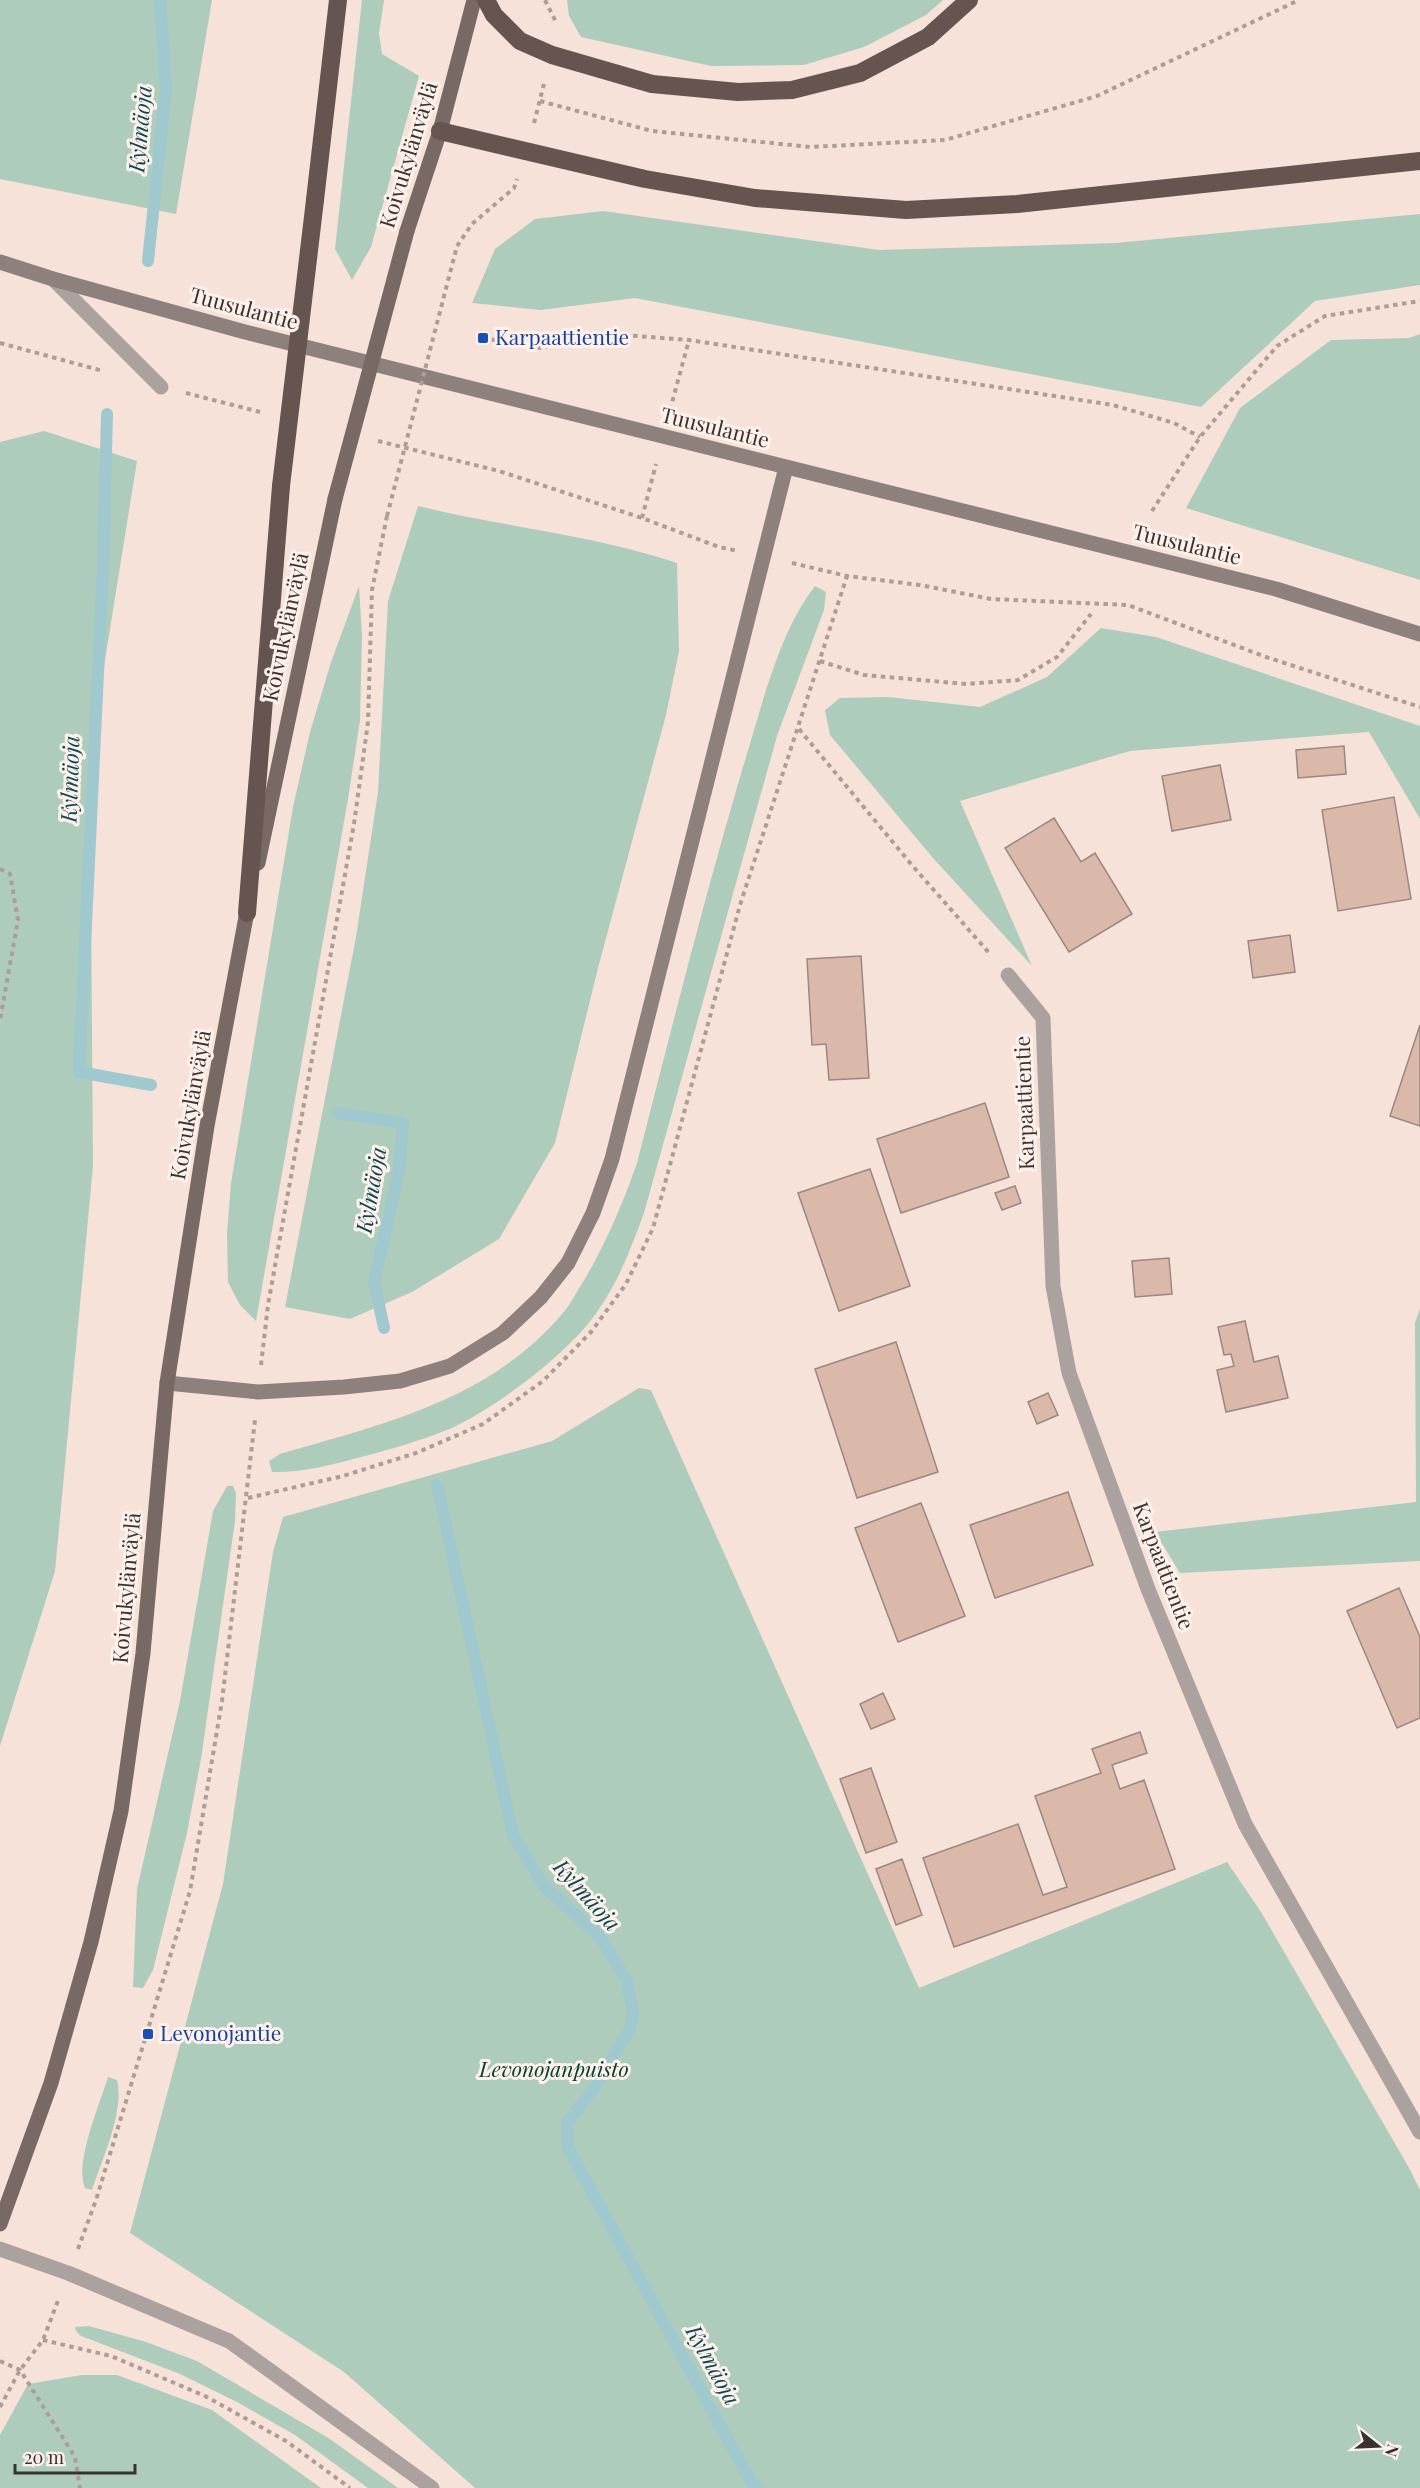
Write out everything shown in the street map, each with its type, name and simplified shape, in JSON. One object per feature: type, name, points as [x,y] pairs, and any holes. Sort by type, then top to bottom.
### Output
[{"type":"highway","points":[[247,913],[280,486],[338,0]]},
{"type":"highway","points":[[486,0],[494,15],[520,41],[552,55],[652,84],[738,92],[792,90],[860,73],[928,37],[969,0]]},
{"type":"highway","points":[[440,131],[645,179],[744,196],[906,210],[1017,204],[1420,161]]},
{"type":"main road","name":"Koivukylänväylä","points":[[0,2224],[51,2084],[91,1942],[121,1811],[143,1653],[167,1383],[207,1126],[247,913],[335,499],[408,231],[440,131],[474,0]]},
{"type":"main road","name":"Tuusulantie","points":[[0,262],[245,332],[1276,589],[1420,634]]},
{"type":"main road","points":[[167,1383],[258,1392],[400,1381],[450,1366],[503,1333],[541,1298],[568,1263],[593,1213],[612,1159],[786,467]]},
{"type":"street","points":[[53,279],[161,387]]},
{"type":"street","name":"Karpaattientie","points":[[1008,975],[1043,1018],[1053,1286],[1069,1373],[1148,1589],[1245,1824],[1420,2132]]},
{"type":"street","points":[[0,2249],[68,2273],[229,2341],[432,2488]]},
{"type":"path","points":[[540,101],[652,131],[674,134],[811,147],[945,140],[1097,96],[1299,0]]},
{"type":"path","points":[[387,516],[456,246]]},
{"type":"path","points":[[1152,511],[1200,437],[1277,346],[1325,316],[1420,302]]},
{"type":"path","points":[[483,338],[540,348],[597,333],[689,340],[1113,405],[1174,423],[1200,437]]},
{"type":"path","points":[[0,342],[104,371]]},
{"type":"path","points":[[161,387],[266,413]]},
{"type":"path","points":[[371,439],[499,471],[642,518],[718,547],[847,576],[991,598],[1128,605],[1266,657],[1420,707]]},
{"type":"path","points":[[820,661],[864,675],[966,684],[1018,680],[1057,657],[1091,615]]},
{"type":"path","points":[[798,728],[911,864],[1008,975]]},
{"type":"path","points":[[0,869],[10,874],[18,920],[0,1020]]},
{"type":"path","points":[[0,2407],[20,2370],[43,2340],[68,2273]]},
{"type":"path","points":[[43,2340],[111,2356],[205,2396],[286,2441],[350,2488]]},
{"type":"path","points":[[0,2361],[20,2370],[75,2457],[80,2488]]},
{"type":"green space","points":[[0,0],[212,0],[176,214],[0,179]]},
{"type":"green space","points":[[362,0],[384,0],[379,33],[382,54],[419,76],[371,247],[352,280],[335,249]]},
{"type":"green space","points":[[567,0],[943,0],[926,15],[864,47],[804,65],[711,66],[581,37],[569,16]]},
{"type":"green space","points":[[603,211],[879,250],[1116,243],[1420,214],[1420,285],[1315,301],[1201,407],[635,298],[541,310],[472,303],[495,249],[535,219]]},
{"type":"green space","points":[[1420,334],[1420,580],[1186,508],[1240,408],[1331,340],[1409,338]]},
{"type":"green space","points":[[44,431],[137,461],[90,753],[93,1166],[55,1571],[0,1746],[0,442]]},
{"type":"green space","points":[[418,506],[614,545],[677,563],[679,651],[666,715],[598,968],[555,1143],[499,1239],[412,1292],[350,1319],[285,1307],[356,937],[378,792],[388,601]]},
{"type":"green space","points":[[359,586],[362,636],[360,720],[256,1321],[240,1305],[228,1282],[227,1234],[231,1183],[293,807],[310,732],[331,662]]},
{"type":"green space","points":[[815,586],[826,592],[824,610],[777,736],[644,1213],[624,1264],[605,1300],[585,1328],[551,1361],[531,1378],[470,1419],[430,1436],[373,1454],[317,1468],[272,1472],[269,1461],[280,1454],[358,1431],[432,1405],[468,1388],[501,1368],[533,1344],[565,1311],[589,1272],[619,1211],[637,1163],[688,965],[764,697],[791,626]]},
{"type":"green space","points":[[1101,628],[1156,637],[1420,726],[1420,819],[1369,732],[1130,751],[960,801],[1032,966],[933,858],[830,735],[825,710],[840,698],[888,697],[980,707],[1047,677]]},
{"type":"green space","points":[[1420,1308],[1420,1561],[1180,1573],[1155,1532],[1416,1502],[1415,1323]]},
{"type":"green space","name":"Levonojanpuisto","points":[[639,1388],[651,1390],[919,1988],[1227,1862],[1261,1912],[1420,2190],[1420,2488],[475,2488],[344,2372],[130,2233],[223,1884],[273,1552],[283,1517],[552,1441]]},
{"type":"green space","points":[[227,1486],[233,1486],[236,1493],[235,1521],[201,1759],[187,1833],[153,1970],[143,1988],[133,1987],[137,1889],[180,1701],[213,1511]]},
{"type":"green space","points":[[108,2077],[117,2080],[118,2106],[111,2135],[92,2190],[85,2188],[83,2177],[85,2149]]},
{"type":"green space","points":[[89,2326],[146,2342],[197,2361],[330,2439],[398,2488],[368,2488],[295,2435],[237,2402],[180,2374],[81,2336],[75,2327]]},
{"type":"green space","points":[[82,2375],[117,2375],[212,2410],[321,2488],[0,2488],[0,2435],[28,2384]]},
{"type":"building","points":[[1344,746],[1346,774],[1298,778],[1296,750]]},
{"type":"building","points":[[1220,765],[1231,820],[1172,831],[1162,776]]},
{"type":"building","points":[[1394,797],[1411,899],[1338,911],[1322,810]]},
{"type":"building","points":[[1054,818],[1081,862],[1095,853],[1132,914],[1069,952],[1005,848]]},
{"type":"building","points":[[1290,935],[1295,972],[1253,978],[1248,941]]},
{"type":"building","points":[[861,956],[869,1078],[829,1080],[826,1044],[812,1045],[807,959]]},
{"type":"building","points":[[1420,1025],[1420,1126],[1390,1116]]},
{"type":"building","points":[[985,1103],[1009,1177],[901,1213],[877,1139]]},
{"type":"building","points":[[870,1169],[910,1286],[839,1311],[798,1193]]},
{"type":"building","points":[[1015,1186],[1021,1203],[1002,1210],[995,1193]]},
{"type":"building","points":[[1169,1258],[1172,1294],[1135,1297],[1132,1261]]},
{"type":"building","points":[[1245,1321],[1254,1362],[1278,1356],[1288,1398],[1226,1412],[1217,1370],[1234,1366],[1231,1354],[1224,1355],[1218,1327]]},
{"type":"building","points":[[896,1342],[938,1472],[857,1498],[815,1369]]},
{"type":"building","points":[[1048,1393],[1058,1415],[1037,1424],[1028,1402]]},
{"type":"building","points":[[1068,1492],[1093,1565],[995,1598],[970,1525]]},
{"type":"building","points":[[921,1503],[965,1616],[898,1642],[855,1528]]},
{"type":"building","points":[[1399,1588],[1420,1637],[1420,1718],[1397,1728],[1347,1611]]},
{"type":"building","points":[[883,1693],[895,1719],[871,1729],[860,1704]]},
{"type":"building","points":[[1140,1732],[1147,1753],[1112,1765],[1120,1789],[1144,1780],[1175,1869],[954,1947],[923,1858],[1018,1824],[1043,1895],[1067,1887],[1035,1796],[1101,1773],[1092,1749]]},
{"type":"building","points":[[871,1768],[897,1842],[866,1853],[840,1779]]},
{"type":"building","points":[[902,1859],[922,1915],[896,1925],[876,1869]]},
{"type":"waterway","name":"Kylmäoja","points":[[148,261],[166,89],[160,0]]},
{"type":"waterway","name":"Kylmäoja","points":[[107,414],[103,568],[79,1072],[151,1085]]},
{"type":"waterway","name":"Kylmäoja","points":[[338,1113],[403,1123],[399,1172],[374,1282],[384,1328]]},
{"type":"waterway","name":"Kylmäoja","points":[[437,1485],[513,1835],[544,1886],[599,1936],[626,1979],[633,2011],[630,2029],[593,2090],[567,2122],[568,2148],[750,2480],[757,2488]]},
{"type":"place","name":"Karpaattientie","points":[[483,338]]},
{"type":"place","name":"Levonojantie","points":[[148,2034]]}]
